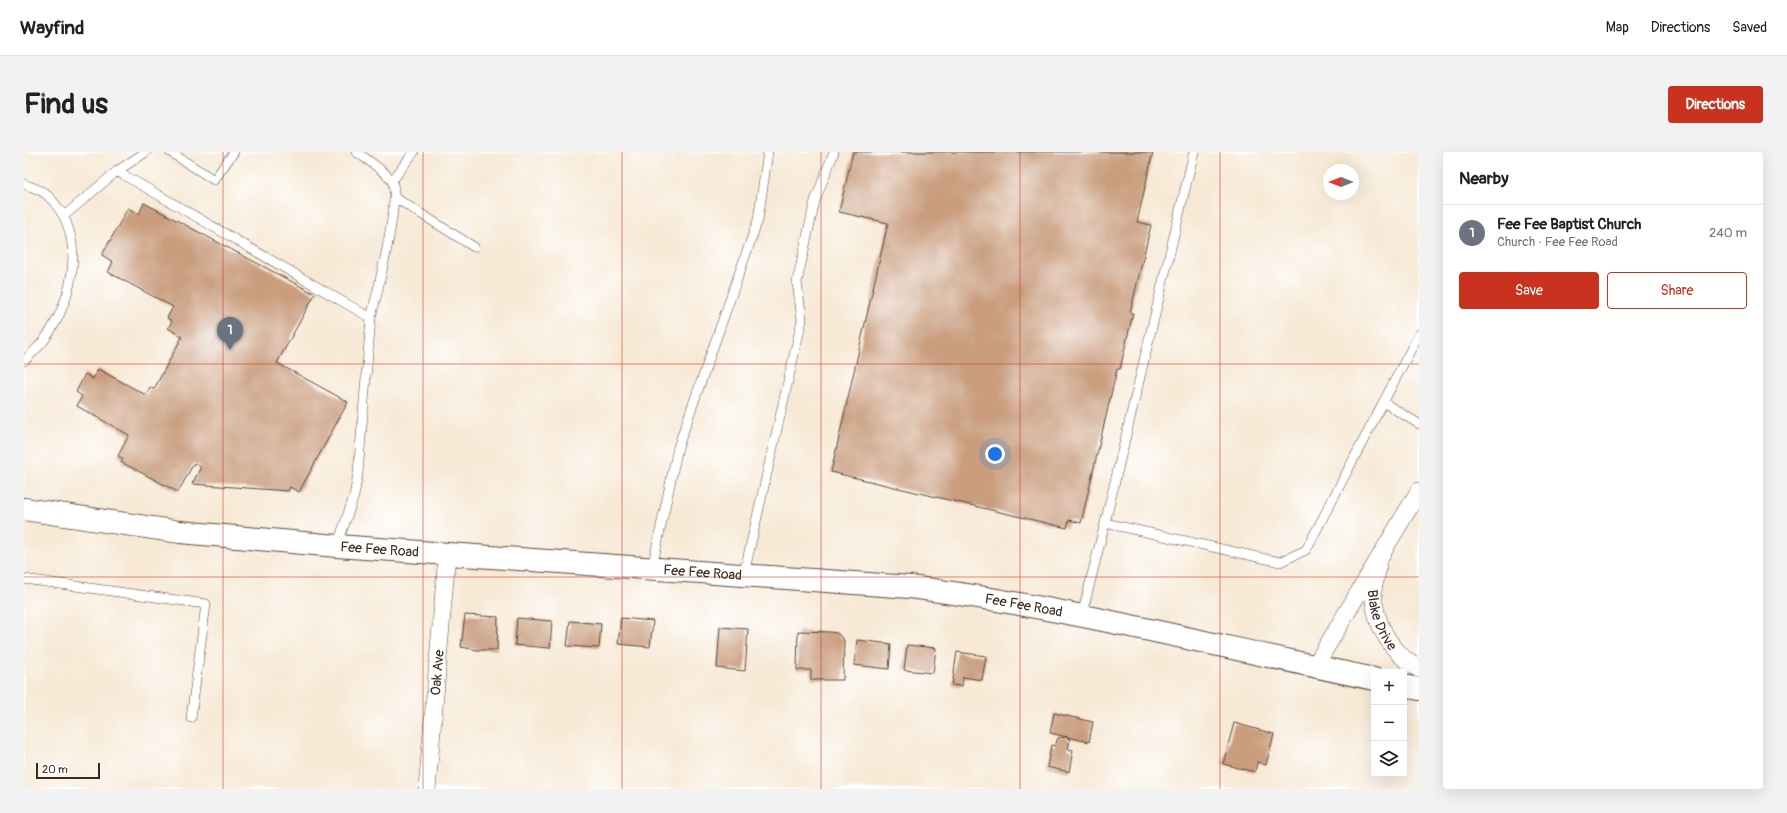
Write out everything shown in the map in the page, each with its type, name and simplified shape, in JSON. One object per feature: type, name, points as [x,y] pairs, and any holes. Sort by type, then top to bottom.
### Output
[{"type":"street","name":"Blake Drive","points":[[1315,666],[1419,491]]},
{"type":"street","name":"Fee Fee Road","points":[[24,509],[180,532],[447,555],[744,574],[910,587],[966,594],[1082,616],[1371,678]]},
{"type":"street","name":"Oak Ave","points":[[427,789],[447,555]]},
{"type":"street","name":"Blake Drive","points":[[1380,557],[1373,592],[1382,630],[1391,645],[1407,662],[1419,669]]},
{"type":"street","points":[[1407,687],[1419,689]]},
{"type":"lane","points":[[64,216],[117,171],[146,152]]},
{"type":"lane","points":[[170,152],[214,180],[234,152]]},
{"type":"lane","points":[[337,546],[354,496],[358,473],[371,318],[386,251],[394,197],[392,181],[369,160],[356,152]]},
{"type":"lane","points":[[392,181],[414,152]]},
{"type":"lane","points":[[652,568],[678,447],[758,220],[768,152]]},
{"type":"lane","points":[[744,574],[802,320],[797,282],[815,201],[834,152]]},
{"type":"lane","points":[[1082,616],[1194,152]]},
{"type":"lane","points":[[117,171],[371,318]]},
{"type":"lane","points":[[24,184],[48,195],[64,216],[72,236],[72,275],[64,305],[45,340],[24,361]]},
{"type":"lane","points":[[394,197],[474,247]]},
{"type":"lane","points":[[1105,523],[1280,562],[1306,550],[1419,334]]},
{"type":"lane","points":[[1383,402],[1419,424]]},
{"type":"lane","points":[[24,581],[206,604],[191,718]]},
{"type":"building","points":[[853,152],[1153,152],[1137,222],[1151,225],[1130,313],[1133,313],[1120,369],[1117,369],[1081,523],[1069,520],[1067,528],[831,472],[888,223],[839,212]]},
{"type":"building","points":[[144,203],[315,294],[277,363],[348,402],[299,492],[290,487],[288,491],[192,484],[201,467],[194,463],[178,492],[121,462],[123,459],[118,456],[129,435],[77,406],[82,396],[76,392],[85,374],[93,379],[98,369],[146,395],[150,387],[154,389],[182,337],[168,328],[172,321],[167,318],[173,307],[108,272],[113,262],[102,255],[128,208],[139,214]]},
{"type":"building","points":[[465,615],[498,617],[497,650],[478,650],[461,647]]},
{"type":"building","points":[[517,618],[552,621],[550,648],[515,645]]},
{"type":"building","points":[[621,618],[653,621],[650,647],[618,644]]},
{"type":"building","points":[[570,621],[601,624],[599,648],[567,646]]},
{"type":"building","points":[[720,627],[748,629],[745,671],[717,668]]},
{"type":"building","points":[[798,631],[837,633],[844,640],[843,680],[811,680],[811,670],[797,670]]},
{"type":"building","points":[[857,640],[891,644],[889,669],[854,665]]},
{"type":"building","points":[[907,645],[936,648],[933,673],[904,670]]},
{"type":"building","points":[[957,652],[986,656],[982,680],[963,677],[962,686],[952,685]]},
{"type":"building","points":[[1054,713],[1093,722],[1089,742],[1050,733]]},
{"type":"building","points":[[1234,723],[1274,734],[1266,765],[1257,762],[1255,772],[1223,764]]},
{"type":"building","points":[[1066,737],[1070,739],[1068,749],[1073,750],[1069,772],[1047,767],[1051,745],[1055,746],[1058,738]]},
{"type":"place","name":"Fee Fee Baptist Church","points":[[230,350]]}]
